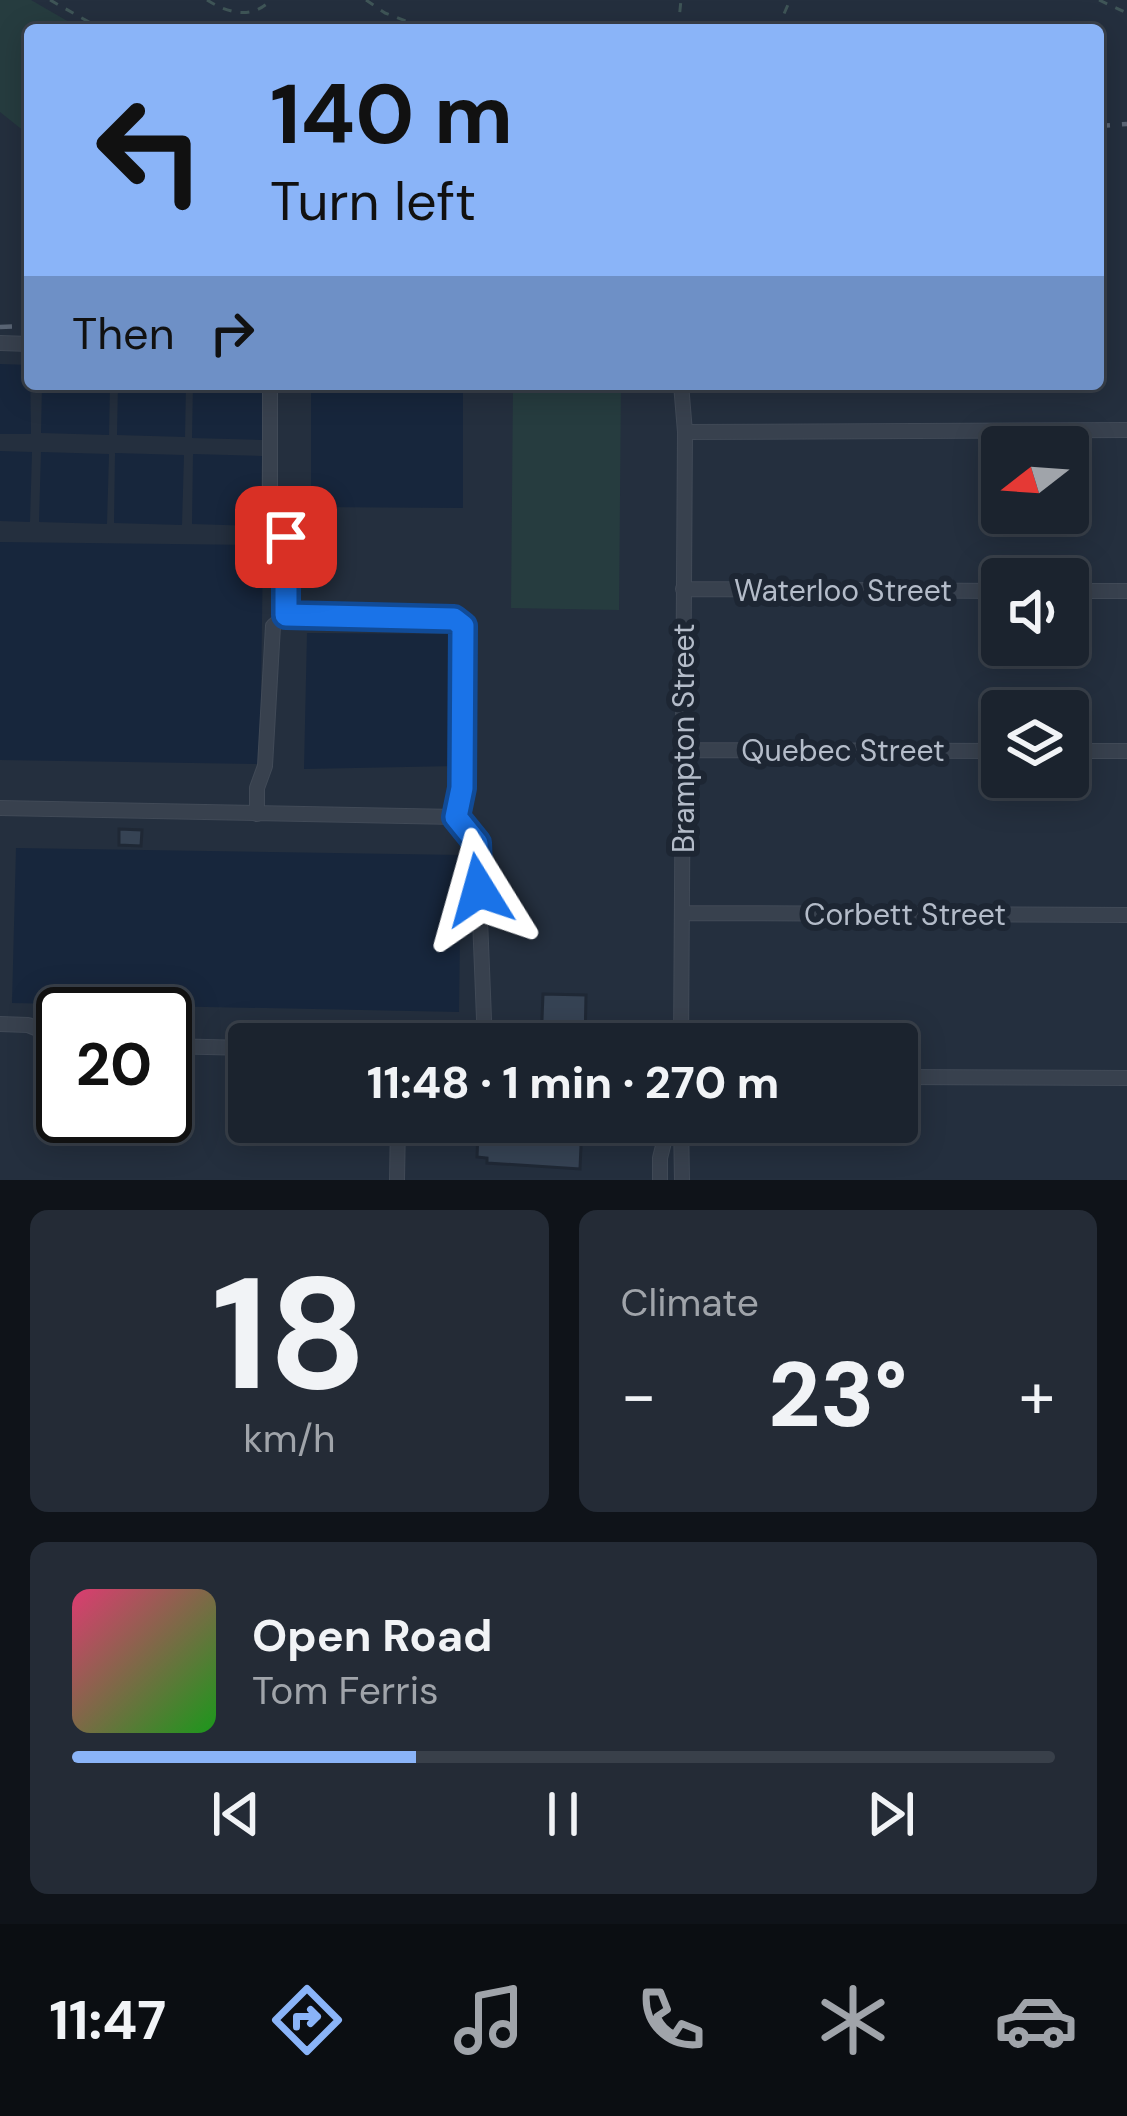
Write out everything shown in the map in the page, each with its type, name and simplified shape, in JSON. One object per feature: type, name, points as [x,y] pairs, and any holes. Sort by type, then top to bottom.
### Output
[{"type":"street","points":[[270,390],[270,529],[286,537],[286,615]]},
{"type":"street","name":"Brampton Street","points":[[681,1023],[682,390]]},
{"type":"street","points":[[685,432],[1127,430]]},
{"type":"street","name":"Waterloo Street","points":[[683,589],[981,591]]},
{"type":"street","points":[[1089,591],[1127,591]]},
{"type":"street","points":[[257,814],[257,788],[265,766],[273,626],[286,615],[454,619],[462,623],[462,788],[456,817]]},
{"type":"street","name":"Quebec Street","points":[[683,750],[981,751]]},
{"type":"street","points":[[1089,751],[1127,751]]},
{"type":"street","points":[[0,808],[456,817]]},
{"type":"street","points":[[456,817],[477,843],[484,1023]]},
{"type":"street","name":"Corbett Street","points":[[682,913],[1127,915]]},
{"type":"street","points":[[0,1024],[36,1028]]},
{"type":"street","points":[[192,1047],[228,1048]]},
{"type":"street","points":[[918,1077],[1127,1078]]},
{"type":"street","points":[[397,1180],[398,1143]]},
{"type":"street","points":[[660,1180],[664,1143]]},
{"type":"street","points":[[682,1143],[682,1180]]},
{"type":"path","points":[[50,0],[93,24]]},
{"type":"path","points":[[207,0],[240,13],[262,8],[271,0]]},
{"type":"path","points":[[366,0],[413,24]]},
{"type":"path","points":[[1099,0],[1127,13]]},
{"type":"green space","points":[[0,0],[31,0],[73,24],[24,24],[24,131],[0,112]]},
{"type":"green space","points":[[513,390],[621,390],[619,610],[511,608]]},
{"type":"water","points":[[0,364],[24,365],[24,390],[30,390],[31,434],[0,434]]},
{"type":"water","points":[[42,390],[110,390],[109,435],[41,433]]},
{"type":"water","points":[[118,390],[186,390],[185,437],[117,435]]},
{"type":"water","points":[[193,390],[264,390],[263,440],[192,438]]},
{"type":"water","points":[[311,390],[463,390],[463,508],[311,507]]},
{"type":"water","points":[[0,451],[32,452],[30,522],[0,521]]},
{"type":"water","points":[[41,452],[109,454],[107,524],[39,522]]},
{"type":"water","points":[[115,453],[184,455],[182,525],[114,523]]},
{"type":"water","points":[[193,454],[262,456],[260,526],[192,524]]},
{"type":"water","points":[[0,542],[263,545],[260,764],[0,760]]},
{"type":"water","points":[[307,633],[458,634],[457,766],[304,769]]},
{"type":"water","points":[[16,848],[461,855],[459,1012],[192,1007],[192,987],[36,987],[36,1003],[12,1003]]},
{"type":"building","points":[[119,829],[142,830],[141,846],[119,845]]},
{"type":"building","points":[[543,994],[586,995],[585,1023],[542,1023]]},
{"type":"building","points":[[478,1143],[581,1143],[580,1169],[487,1163],[487,1158],[477,1157]]},
{"type":"railway","points":[[1104,126],[1127,124]]},
{"type":"railway","points":[[0,327],[24,326]]},
{"type":"route","points":[[286,537],[286,615],[454,619],[463,626],[462,788],[456,817],[477,843],[479,890]]}]
